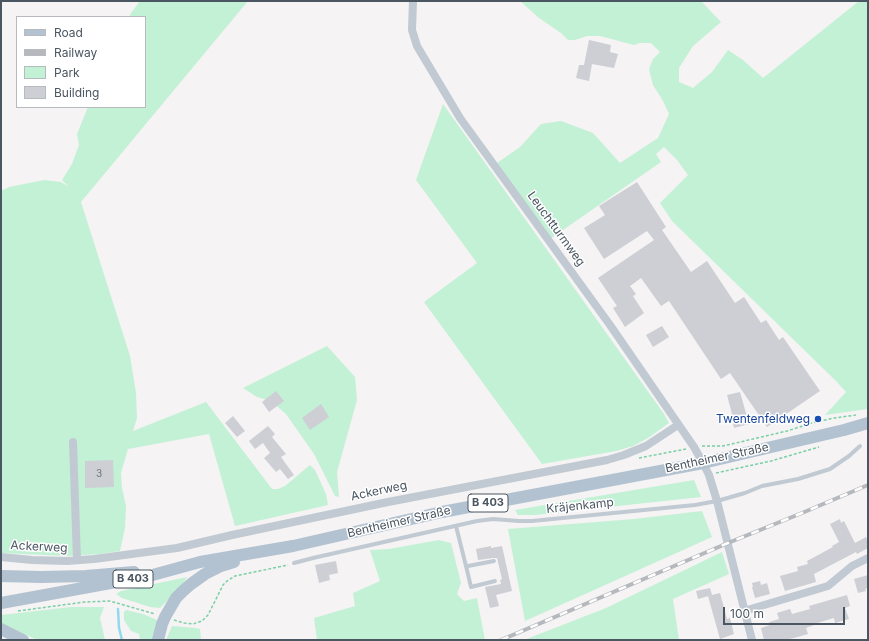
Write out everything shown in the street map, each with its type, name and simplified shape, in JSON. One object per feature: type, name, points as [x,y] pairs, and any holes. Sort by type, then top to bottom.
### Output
[{"type":"main road","name":"Bentheimer Straße","points":[[1,603],[148,576],[200,562],[293,546],[442,512],[703,463],[836,432],[868,423]]},
{"type":"main road","points":[[158,640],[164,617],[176,598],[191,584],[205,574],[221,566],[277,548]]},
{"type":"main road","points":[[1,576],[86,576],[200,562]]},
{"type":"main road","points":[[2,629],[23,640]]},
{"type":"street","name":"Leuchtturmweg","points":[[413,1],[412,30],[417,46],[460,118],[610,325],[703,463]]},
{"type":"street","name":"Ackerweg","points":[[1,557],[67,561],[177,548],[232,534],[388,502],[607,460],[646,446],[678,425]]},
{"type":"street","name":"Ackerweg","points":[[73,442],[76,560]]},
{"type":"street","points":[[703,463],[709,475],[717,501],[752,640]]},
{"type":"street","points":[[744,611],[828,586],[852,566],[868,558]]},
{"type":"lane","name":"Kräjenkamp","points":[[294,563],[493,519],[532,521],[695,505],[717,501],[745,493],[762,486],[798,479],[830,469],[849,456],[860,446]]},
{"type":"lane","points":[[456,526],[472,587],[495,581]]},
{"type":"lane","points":[[466,566],[494,561]]},
{"type":"path","points":[[709,475],[822,446]]},
{"type":"path","points":[[16,611],[85,602],[110,601],[184,623],[193,624],[202,621],[208,615],[223,585],[235,576],[294,563]]},
{"type":"green space","points":[[140,1],[248,1],[81,202],[130,356],[136,393],[137,418],[133,431],[206,402],[272,489],[278,489],[285,486],[310,465],[315,470],[326,494],[328,505],[235,526],[209,434],[128,449],[121,473],[122,488],[126,506],[125,528],[120,551],[66,556],[1,553],[1,191],[9,187],[44,180],[61,182],[69,187],[62,180],[72,164],[79,145],[77,134],[88,108],[146,108],[146,16],[130,16]]},
{"type":"green space","points":[[520,1],[701,1],[721,22],[693,46],[679,68],[679,82],[693,88],[712,72],[728,50],[743,60],[763,78],[859,1],[868,1],[868,409],[825,415],[846,392],[672,221],[660,203],[688,175],[677,160],[664,147],[656,154],[661,162],[550,239],[497,163],[520,147],[541,124],[561,121],[593,133],[620,163],[658,138],[669,114],[653,85],[649,69],[653,59],[660,52],[651,43],[640,43],[634,45],[600,36],[587,36],[575,40],[568,40],[561,33],[539,18]]},
{"type":"green space","points":[[443,104],[664,414],[669,423],[648,438],[633,446],[616,451],[542,464],[424,302],[477,263],[416,180]]},
{"type":"green space","points":[[327,346],[355,377],[357,400],[337,472],[339,497],[335,496],[314,454],[286,414],[271,401],[257,397],[243,388]]},
{"type":"green space","points":[[694,480],[701,497],[535,515],[518,515],[515,510]]},
{"type":"green space","points":[[702,511],[712,537],[525,621],[508,529],[634,519]]},
{"type":"green space","points":[[439,540],[451,543],[461,583],[457,594],[464,601],[477,598],[485,640],[317,640],[314,618],[355,606],[353,593],[380,581],[370,550],[389,549]]},
{"type":"green space","points":[[722,552],[729,574],[673,599],[679,640],[524,640],[606,608]]},
{"type":"green space","points":[[187,577],[182,586],[160,608],[150,607],[122,598],[116,594],[121,591]]},
{"type":"green space","points":[[71,607],[104,607],[100,618],[105,640],[37,640],[1,623],[1,615]]},
{"type":"green space","points":[[126,610],[143,614],[157,620],[153,640],[140,640],[139,634],[131,631],[124,620],[124,612]]},
{"type":"green space","points":[[172,626],[200,629],[201,640],[166,640]]},
{"type":"building","points":[[589,40],[611,45],[610,52],[618,54],[614,68],[592,64],[589,81],[576,78],[579,65],[584,65]]},
{"type":"building","points":[[637,182],[666,227],[662,230],[691,272],[707,261],[735,303],[744,297],[761,323],[766,320],[779,340],[783,337],[820,391],[767,427],[730,373],[721,379],[669,301],[661,306],[641,278],[630,286],[636,294],[633,296],[644,313],[625,327],[613,308],[617,306],[598,278],[654,240],[647,231],[604,259],[584,228],[605,215],[599,206]]},
{"type":"building","points":[[662,326],[669,337],[653,347],[646,335]]},
{"type":"building","points":[[276,391],[284,401],[269,412],[262,402]]},
{"type":"building","points":[[740,392],[749,424],[734,428],[727,395]]},
{"type":"building","points":[[321,404],[329,417],[310,430],[302,418]]},
{"type":"building","points":[[233,416],[245,431],[237,437],[225,423]]},
{"type":"building","points":[[268,426],[275,434],[272,437],[286,454],[281,457],[294,475],[288,479],[280,469],[276,472],[264,458],[270,453],[263,443],[255,449],[249,441]]},
{"type":"building","points":[[113,460],[114,487],[85,488],[85,461]]},
{"type":"building","points":[[840,519],[841,523],[844,521],[855,543],[866,537],[868,541],[868,548],[857,554],[856,552],[814,574],[816,582],[785,591],[780,576],[798,571],[797,567],[808,564],[807,561],[833,547],[832,546],[839,542],[830,524]]},
{"type":"building","points":[[491,546],[491,548],[502,546],[512,591],[496,595],[499,606],[490,608],[485,587],[501,584],[500,580],[502,579],[497,558],[478,560],[476,549]]},
{"type":"building","points":[[336,561],[338,573],[329,575],[330,580],[319,583],[315,565]]},
{"type":"building","points":[[868,575],[868,588],[865,589],[866,591],[858,593],[854,579]]},
{"type":"building","points":[[760,581],[761,585],[767,583],[770,594],[755,598],[752,583]]},
{"type":"building","points":[[710,588],[712,595],[698,599],[696,591]]},
{"type":"building","points":[[720,593],[727,619],[730,618],[734,634],[720,639],[708,596]]},
{"type":"building","points":[[847,595],[850,606],[845,608],[849,619],[835,623],[834,618],[814,624],[806,628],[808,634],[794,638],[784,640],[764,640],[761,628],[770,625],[769,622],[779,619],[777,613],[790,609],[792,614],[810,609],[809,606]]},
{"type":"waterway","points":[[118,609],[119,628],[122,640]]},
{"type":"railway","points":[[501,640],[868,485]]},
{"type":"place","name":"Twentenfeldweg","points":[[818,419]]}]
